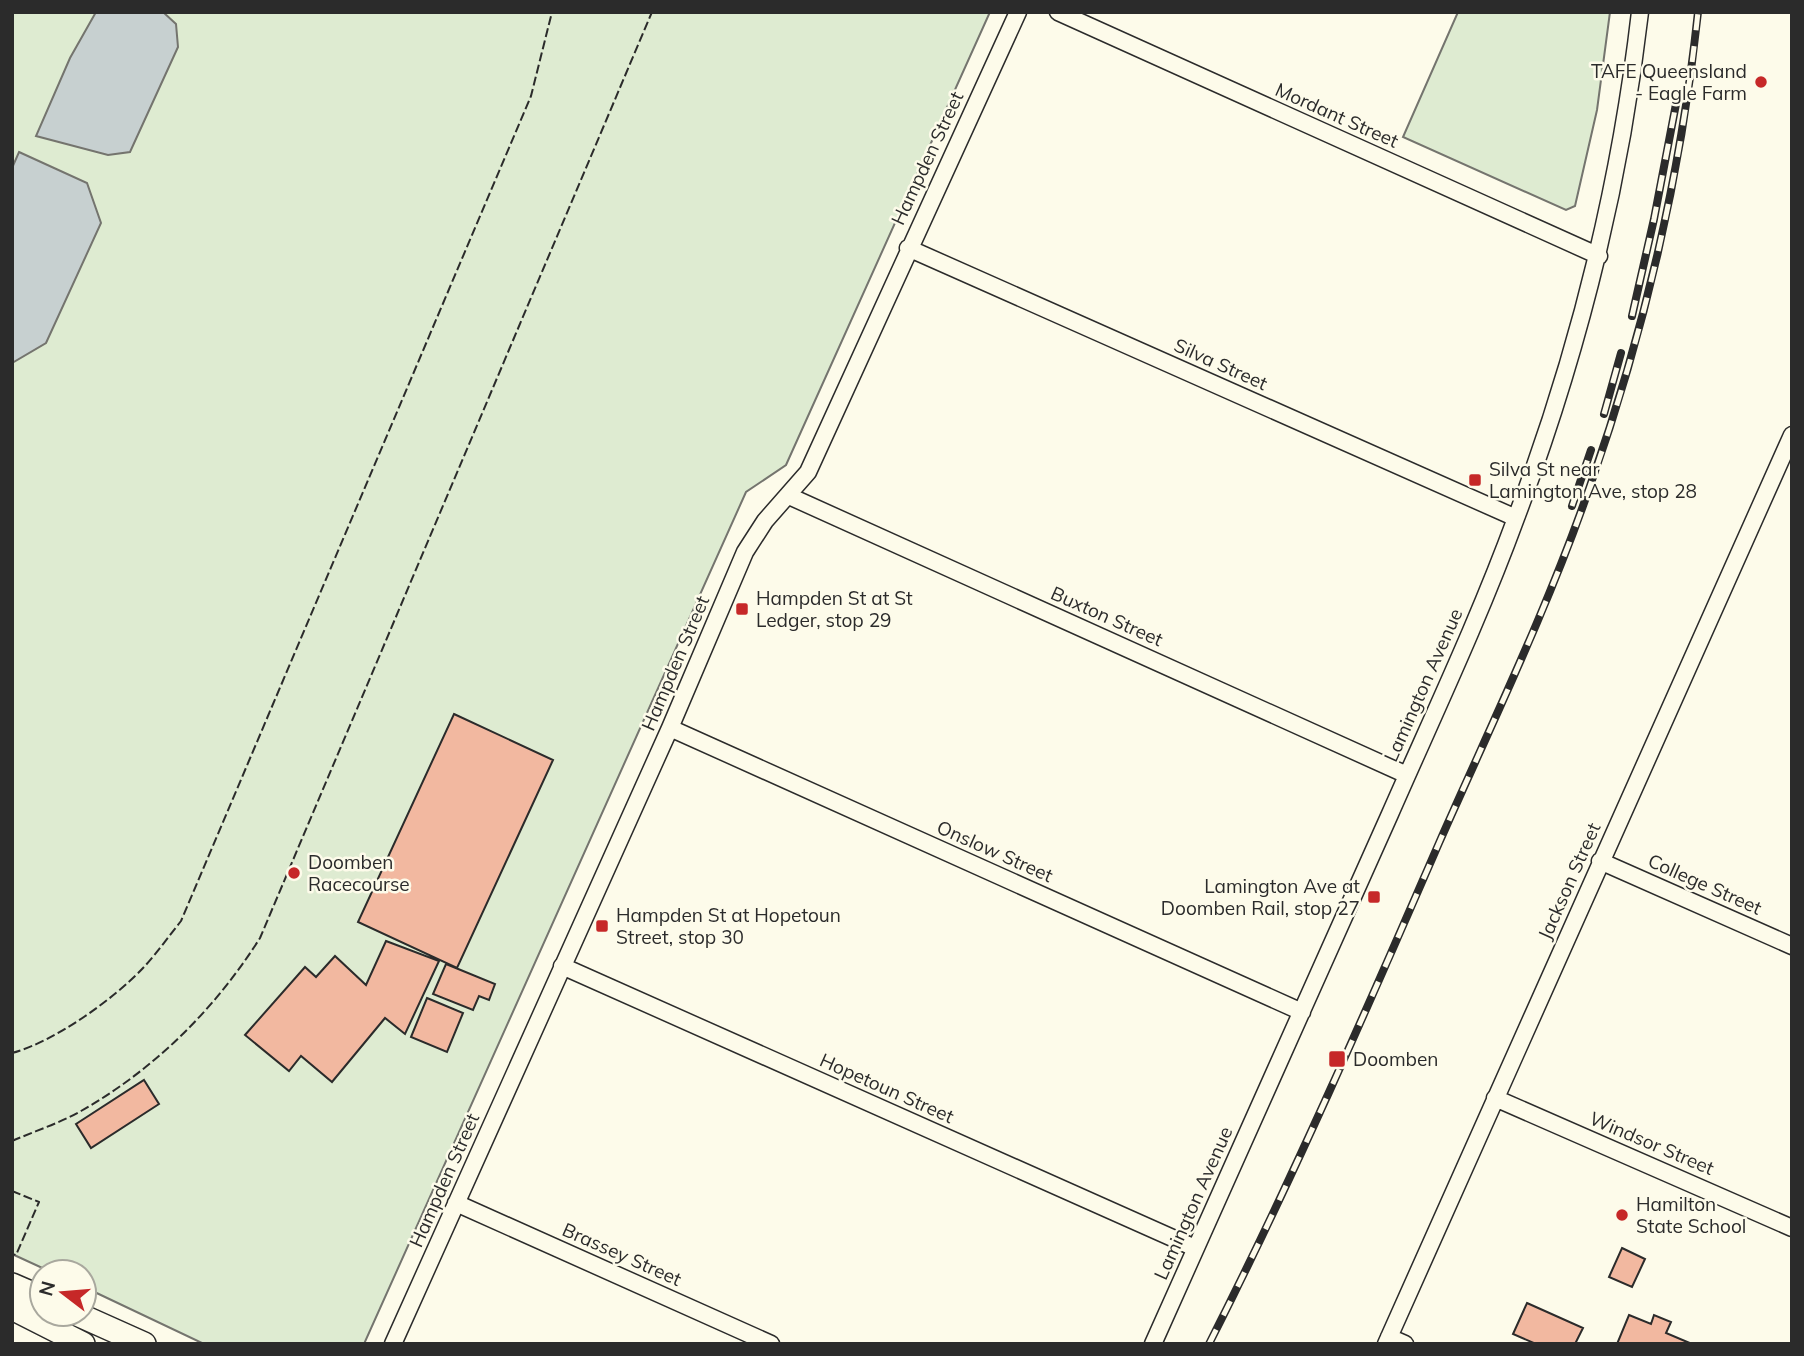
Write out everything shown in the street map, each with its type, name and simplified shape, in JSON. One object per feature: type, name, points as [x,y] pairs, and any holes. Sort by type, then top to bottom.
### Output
[{"type":"main road","points":[[12,1308],[83,1344]]},
{"type":"main road","points":[[98,1323],[144,1344]]},
{"type":"street","name":"Hampden Street","points":[[393,1344],[670,728],[745,552],[765,521],[808,472],[1018,12]]},
{"type":"street","name":"Mordant Street","points":[[1058,12],[1599,256]]},
{"type":"street","name":"Lamington Avenue","points":[[1153,1344],[1303,1012],[1516,519],[1571,357],[1599,256],[1622,137],[1640,12]]},
{"type":"street","name":"Silva Street","points":[[908,248],[1516,519]]},
{"type":"street","name":"Jackson Street","points":[[1388,1340],[1792,435]]},
{"type":"street","name":"Buxton Street","points":[[789,496],[1407,775]]},
{"type":"street","name":"Onslow Street","points":[[670,728],[1303,1012]]},
{"type":"street","name":"College Street","points":[[1600,861],[1792,946]]},
{"type":"street","name":"Hopetoun Street","points":[[562,966],[1195,1248]]},
{"type":"street","name":"Windsor Street","points":[[1495,1098],[1792,1228]]},
{"type":"street","name":"Brassey Street","points":[[456,1203],[771,1344]]},
{"type":"street","points":[[1388,1340],[1405,1344]]},
{"type":"green space","name":"Doomben Racecourse","points":[[12,12],[990,12],[786,465],[746,492],[364,1344],[204,1344],[98,1294],[98,1258],[28,1258],[28,1261],[12,1254]]},
{"type":"green space","points":[[1458,12],[1610,12],[1597,110],[1575,206],[1566,210],[1403,137]]},
{"type":"shaded area","points":[[96,12],[163,12],[176,24],[178,47],[130,152],[108,155],[36,136],[70,58]]},
{"type":"shaded area","points":[[19,152],[87,183],[101,223],[46,343],[12,363],[12,168]]},
{"type":"building","points":[[454,714],[553,760],[457,968],[358,922]]},
{"type":"building","points":[[386,941],[439,961],[405,1034],[385,1018],[332,1082],[301,1056],[289,1071],[245,1035],[305,967],[316,977],[335,956],[366,985]]},
{"type":"building","points":[[446,964],[495,984],[489,1000],[479,996],[473,1010],[433,994]]},
{"type":"building","points":[[427,998],[463,1013],[447,1052],[411,1037]]},
{"type":"building","points":[[144,1080],[159,1104],[91,1148],[76,1124]]},
{"type":"building","points":[[1622,1248],[1645,1259],[1632,1287],[1609,1277]]},
{"type":"building","points":[[1527,1303],[1583,1328],[1575,1344],[1536,1344],[1513,1334]]},
{"type":"building","points":[[1629,1315],[1651,1324],[1654,1315],[1671,1322],[1666,1333],[1692,1344],[1617,1344]]},
{"type":"railway","points":[[1209,1344],[1270,1220],[1356,1032],[1518,666],[1574,532],[1627,370],[1658,252],[1682,133],[1698,12]]},
{"type":"railway","points":[[1632,316],[1676,104]]},
{"type":"railway","points":[[1604,414],[1621,353]]},
{"type":"railway","points":[[1572,506],[1591,450]]},
{"type":"fence","points":[[12,1053],[64,1029],[117,992],[144,967],[181,921],[531,96],[552,12]]},
{"type":"fence","points":[[12,1141],[81,1111],[158,1057],[203,1013],[260,938],[652,12]]},
{"type":"fence","points":[[12,1191],[39,1202],[16,1255],[12,1254]]},
{"type":"place","name":"TAFE Queensland - Eagle Farm","points":[[1761,82]]},
{"type":"place","name":"Silva St near Lamington Ave, stop 28","points":[[1475,480]]},
{"type":"place","name":"Hampden St at St Ledger, stop 29","points":[[742,609]]},
{"type":"place","name":"Doomben Racecourse","points":[[294,873]]},
{"type":"place","name":"Lamington Ave at Doomben Rail, stop 27","points":[[1374,897]]},
{"type":"place","name":"Hampden St at Hopetoun Street, stop 30","points":[[602,926]]},
{"type":"place","name":"Doomben","points":[[1337,1059]]},
{"type":"place","name":"Hamilton State School","points":[[1622,1215]]}]
